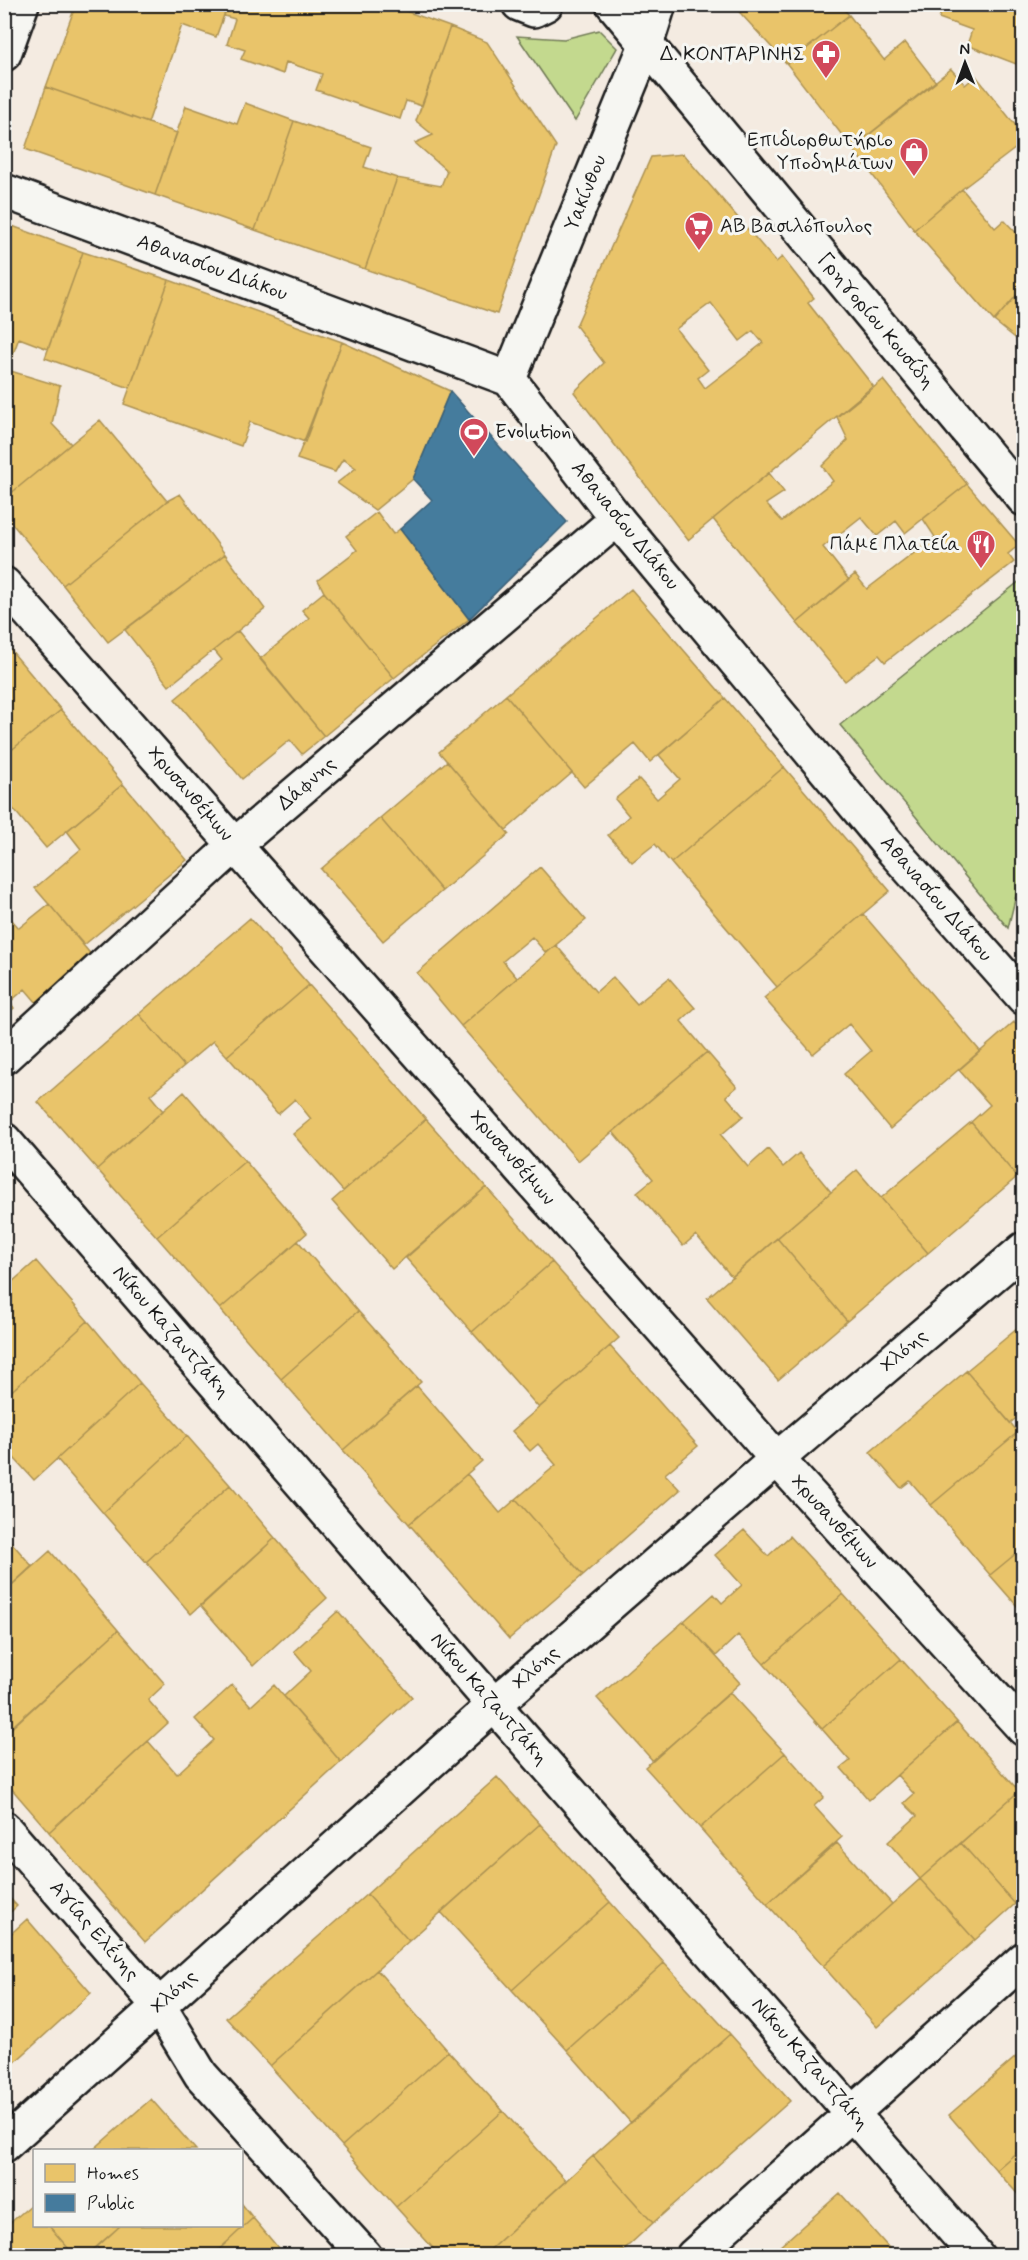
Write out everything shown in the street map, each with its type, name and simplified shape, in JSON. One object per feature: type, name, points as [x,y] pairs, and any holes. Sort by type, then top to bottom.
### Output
[{"type":"street","points":[[4,54],[22,4]]},
{"type":"street","points":[[519,4],[534,10],[546,4]]},
{"type":"street","name":"Γρηγορίου Κουσίδη","points":[[613,4],[1023,499]]},
{"type":"street","name":"Υακίνθου","points":[[509,379],[646,45],[659,4]]},
{"type":"street","name":"Αθανασίου Διάκου","points":[[4,191],[509,379],[617,519],[889,846],[1023,998]]},
{"type":"street","name":"Δάφνης","points":[[4,1057],[235,846],[617,519]]},
{"type":"street","name":"Χρυσανθέμων","points":[[4,584],[777,1459],[1023,1729]]},
{"type":"street","name":"Νίκου Καζαντζάκη","points":[[4,1140],[494,1705],[977,2256]]},
{"type":"street","name":"Χλόης","points":[[4,2145],[494,1705],[777,1459],[1023,1250]]},
{"type":"street","name":"Αγίας Ελένης","points":[[4,1828],[159,2006],[201,2075],[365,2256]]},
{"type":"street","points":[[693,2256],[1023,1959]]},
{"type":"green space","points":[[599,30],[617,48],[575,121],[517,36],[564,39]]},
{"type":"green space","points":[[1021,580],[1024,583],[1024,863],[1008,928],[840,725]]},
{"type":"building: Homes","points":[[76,4],[228,4],[216,37],[182,25],[148,123],[46,87]]},
{"type":"building: Homes","points":[[228,4],[386,4],[450,27],[422,106],[406,101],[400,119],[316,90],[322,74],[286,62],[283,74],[241,59],[245,50],[227,44],[235,19],[224,16]]},
{"type":"building: Homes","points":[[732,4],[839,4],[849,15],[787,64]]},
{"type":"building: Homes","points":[[944,4],[1024,4],[1024,67],[967,45],[972,30],[939,18]]},
{"type":"building: Homes","points":[[849,15],[884,60],[905,42],[936,82],[852,148],[787,64]]},
{"type":"building: Homes","points":[[450,27],[487,42],[556,146],[497,314],[365,269],[397,178],[441,186],[447,171],[415,143],[433,135],[416,121]]},
{"type":"building: Homes","points":[[951,69],[965,85],[976,76],[1024,136],[1024,142],[962,189],[914,230],[852,148]]},
{"type":"building: Homes","points":[[46,87],[177,133],[155,195],[25,149]]},
{"type":"building: Homes","points":[[245,103],[294,121],[255,230],[155,195],[186,106],[237,124]]},
{"type":"building: Homes","points":[[294,121],[371,147],[364,167],[397,178],[365,269],[255,230]]},
{"type":"building: Homes","points":[[683,154],[776,262],[782,257],[814,298],[808,303],[873,386],[688,540],[574,392],[604,363],[576,326],[651,157]],"holes":[[[711,303],[740,341],[753,331],[763,343],[705,388],[698,378],[708,370],[676,329]]]},
{"type":"building: Homes","points":[[962,189],[995,228],[1004,220],[1024,241],[1024,287],[994,321],[914,230]]},
{"type":"building: Homes","points":[[4,223],[83,252],[48,349],[19,338],[7,370],[4,369]]},
{"type":"building: Homes","points":[[83,252],[169,280],[130,388],[45,358]]},
{"type":"building: Homes","points":[[169,280],[342,342],[305,442],[250,422],[241,446],[124,404]]},
{"type":"building: Homes","points":[[1024,287],[1024,345],[994,321]]},
{"type":"building: Homes","points":[[342,342],[450,391],[413,479],[375,510],[337,483],[356,468],[343,459],[335,472],[297,459]]},
{"type":"building: Homes","points":[[4,369],[60,386],[52,424],[71,444],[4,499]]},
{"type":"building: Homes","points":[[883,380],[967,484],[905,533],[896,521],[877,536],[861,517],[823,547],[849,580],[797,623],[713,519],[769,473],[784,492],[766,504],[782,521],[833,481],[822,466],[848,440],[837,417]]},
{"type":"building: Homes","points":[[100,420],[167,501],[63,585],[4,514],[4,499]]},
{"type":"building: Homes","points":[[967,484],[1019,545],[1008,554],[1014,562],[885,662],[879,655],[845,681],[797,623],[855,574],[867,589],[935,537],[923,519]]},
{"type":"building: Homes","points":[[180,494],[225,554],[108,642],[63,585],[167,501]]},
{"type":"building: Homes","points":[[377,512],[393,534],[400,529],[469,619],[394,678],[324,592],[318,580],[357,550],[346,536]]},
{"type":"building: Homes","points":[[225,554],[265,609],[169,686],[125,630]]},
{"type":"building: Homes","points":[[631,589],[725,698],[650,762],[635,744],[584,787],[506,695]]},
{"type":"building: Homes","points":[[324,592],[394,678],[324,736],[260,659],[309,618],[302,610]]},
{"type":"building: Homes","points":[[238,631],[324,736],[302,754],[290,740],[242,779],[175,699],[222,660],[214,650]]},
{"type":"building: Homes","points":[[4,642],[61,710],[4,756]]},
{"type":"building: Homes","points":[[506,695],[572,773],[506,830],[439,752]]},
{"type":"building: Homes","points":[[725,698],[784,767],[671,863],[655,844],[632,862],[608,835],[629,816],[615,799],[639,779],[657,799],[680,779],[659,755]]},
{"type":"building: Homes","points":[[61,710],[123,784],[46,848],[4,798],[4,756]]},
{"type":"building: Homes","points":[[447,761],[509,834],[442,891],[380,818]]},
{"type":"building: Homes","points":[[784,767],[890,891],[777,987],[671,863]]},
{"type":"building: Homes","points":[[123,784],[187,860],[84,945],[35,888],[81,849],[67,831]]},
{"type":"building: Homes","points":[[380,818],[442,891],[383,941],[321,869]]},
{"type":"building: Homes","points":[[540,867],[586,920],[546,953],[532,937],[503,961],[517,978],[461,1026],[417,973]]},
{"type":"building: Homes","points":[[49,904],[93,957],[37,1003],[25,989],[10,1002],[14,1008],[4,1016],[4,911],[19,928]]},
{"type":"building: Homes","points":[[863,914],[980,1051],[890,1129],[844,1074],[871,1051],[849,1024],[813,1054],[764,998]]},
{"type":"building: Homes","points":[[250,918],[309,985],[227,1056],[213,1041],[184,1066],[139,1014]]},
{"type":"building: Homes","points":[[556,945],[596,992],[613,977],[637,1004],[669,978],[695,1008],[681,1021],[707,1052],[578,1161],[461,1026]]},
{"type":"building: Homes","points":[[309,985],[426,1119],[343,1191],[293,1134],[311,1119],[295,1099],[278,1114],[227,1056]]},
{"type":"building: Homes","points":[[139,1014],[184,1066],[150,1095],[163,1111],[97,1169],[38,1102]]},
{"type":"building: Homes","points":[[1014,1022],[1024,1033],[1024,1171],[1017,1177],[971,1122],[990,1105],[959,1070]]},
{"type":"building: Homes","points":[[707,1052],[737,1087],[726,1096],[743,1116],[721,1135],[748,1167],[768,1149],[783,1167],[799,1153],[831,1192],[732,1277],[696,1235],[683,1246],[637,1192],[653,1179],[613,1132]]},
{"type":"building: Homes","points":[[184,1092],[245,1161],[157,1237],[97,1169]]},
{"type":"building: Homes","points":[[426,1119],[486,1187],[392,1269],[332,1201]]},
{"type":"building: Homes","points":[[971,1122],[1017,1177],[928,1253],[881,1198]]},
{"type":"building: Homes","points":[[245,1161],[307,1233],[220,1309],[157,1237]]},
{"type":"building: Homes","points":[[857,1170],[928,1253],[847,1321],[777,1238]]},
{"type":"building: Homes","points":[[486,1187],[552,1262],[472,1332],[406,1258]]},
{"type":"building: Homes","points":[[777,1238],[847,1321],[778,1380],[707,1298]]},
{"type":"building: Homes","points":[[298,1241],[358,1311],[281,1379],[220,1309]]},
{"type":"building: Homes","points":[[36,1261],[88,1321],[4,1398],[4,1289]]},
{"type":"building: Homes","points":[[552,1262],[619,1338],[539,1408],[472,1332]]},
{"type":"building: Homes","points":[[358,1311],[421,1382],[343,1450],[281,1379]]},
{"type":"building: Homes","points":[[88,1321],[140,1383],[34,1480],[4,1447],[4,1398]]},
{"type":"building: Homes","points":[[1024,1323],[1024,1412],[1010,1423],[966,1371]]},
{"type":"building: Homes","points":[[610,1346],[698,1446],[665,1474],[680,1490],[583,1575],[516,1499],[556,1465],[538,1444],[530,1451],[512,1431]]},
{"type":"building: Homes","points":[[966,1371],[1018,1432],[931,1505],[910,1481],[901,1488],[870,1452]]},
{"type":"building: Homes","points":[[140,1383],[187,1436],[103,1513],[57,1459]]},
{"type":"building: Homes","points":[[417,1386],[482,1461],[409,1524],[343,1450]]},
{"type":"building: Homes","points":[[1024,1427],[1024,1547],[990,1575],[931,1505]]},
{"type":"building: Homes","points":[[187,1436],[230,1485],[146,1562],[103,1513]]},
{"type":"building: Homes","points":[[467,1474],[500,1513],[516,1499],[583,1575],[509,1639],[409,1524]]},
{"type":"building: Homes","points":[[230,1485],[275,1538],[191,1614],[146,1562]]},
{"type":"building: Homes","points":[[744,1530],[768,1556],[790,1536],[843,1594],[764,1664],[738,1635],[716,1656],[684,1621],[714,1594],[722,1603],[742,1585],[715,1555]]},
{"type":"building: Homes","points":[[4,1534],[32,1566],[4,1592]]},
{"type":"building: Homes","points":[[275,1538],[327,1598],[253,1666],[201,1606]]},
{"type":"building: Homes","points":[[1024,1547],[1024,1614],[990,1575]]},
{"type":"building: Homes","points":[[50,1551],[118,1630],[5,1734],[4,1592]]},
{"type":"building: Homes","points":[[843,1594],[901,1659],[822,1729],[764,1664]]},
{"type":"building: Homes","points":[[338,1611],[412,1697],[341,1762],[284,1696],[311,1671],[294,1651]]},
{"type":"building: Homes","points":[[684,1621],[740,1683],[653,1761],[597,1698]]},
{"type":"building: Homes","points":[[118,1630],[165,1684],[148,1700],[168,1723],[49,1832],[4,1780],[4,1734]]},
{"type":"building: Homes","points":[[901,1659],[957,1722],[869,1800],[841,1768],[850,1761],[822,1729]]},
{"type":"building: Homes","points":[[232,1685],[251,1706],[274,1685],[341,1762],[145,1942],[49,1832],[148,1741],[177,1774],[214,1740],[195,1719]]},
{"type":"building: Homes","points":[[730,1693],[785,1753],[700,1828],[645,1767]]},
{"type":"building: Homes","points":[[957,1722],[1019,1791],[920,1879],[888,1842],[917,1816],[904,1803],[914,1794],[897,1775]]},
{"type":"building: Homes","points":[[785,1753],[824,1797],[814,1806],[842,1837],[767,1904],[700,1828]]},
{"type":"building: Homes","points":[[497,1777],[540,1824],[409,1941],[367,1894]]},
{"type":"building: Homes","points":[[1019,1791],[1024,1797],[1024,1896],[1015,1904],[961,1843]]},
{"type":"building: Homes","points":[[540,1824],[610,1902],[512,1990],[441,1912]]},
{"type":"building: Homes","points":[[837,1843],[892,1904],[823,1966],[767,1904]]},
{"type":"building: Homes","points":[[961,1843],[1015,1904],[975,1940],[920,1879]]},
{"type":"building: Homes","points":[[920,1879],[975,1940],[877,2027],[823,1966]]},
{"type":"building: Homes","points":[[4,1892],[17,1906],[4,1918]]},
{"type":"building: Homes","points":[[367,1894],[409,1941],[270,2066],[226,2018]]},
{"type":"building: Homes","points":[[610,1902],[664,1963],[567,2050],[512,1990]]},
{"type":"building: Homes","points":[[27,1919],[91,1993],[4,2072],[4,1940]]},
{"type":"building: Homes","points":[[664,1963],[730,2034],[631,2123],[567,2050]]},
{"type":"building: Homes","points":[[377,1970],[448,2051],[342,2146],[270,2066]]},
{"type":"building: Homes","points":[[730,2034],[790,2101],[653,2223],[593,2156]]},
{"type":"building: Homes","points":[[1024,2050],[1024,2146],[996,2170],[949,2115]]},
{"type":"building: Homes","points":[[448,2051],[503,2111],[396,2207],[342,2146]]},
{"type":"building: Homes","points":[[151,2099],[195,2149],[94,2149]]},
{"type":"building: Homes","points":[[503,2111],[566,2181],[483,2256],[440,2256],[396,2207]]},
{"type":"building: Homes","points":[[1024,2146],[1024,2201],[996,2170]]},
{"type":"building: Homes","points":[[593,2156],[653,2223],[617,2256],[483,2256]]},
{"type":"building: Homes","points":[[840,2193],[896,2256],[769,2256]]},
{"type":"building: Homes","points":[[31,2205],[33,2227],[50,2227],[75,2256],[4,2256],[4,2228]]},
{"type":"building: Homes","points":[[243,2205],[253,2218],[212,2256],[104,2256],[97,2247],[119,2227],[243,2227]]},
{"type":"building: Homes","points":[[253,2218],[285,2256],[212,2256]]},
{"type":"building: Homes","points":[[50,2227],[119,2227],[86,2256],[75,2256]]},
{"type":"building: Public","points":[[450,391],[567,522],[469,619],[400,529],[432,500],[413,479]]},
{"type":"place","name":"Δ. ΚΟΝΤΑΡΙΝΗΣ","points":[[826,80]]},
{"type":"place","name":"Επιδιορθωτήριο Υποδημάτων","points":[[914,178]]},
{"type":"place","name":"AB Βασιλόπουλος","points":[[699,252]]},
{"type":"place","name":"Evolution","points":[[474,458]]},
{"type":"place","name":"Πάμε Πλατεία","points":[[981,570]]}]
